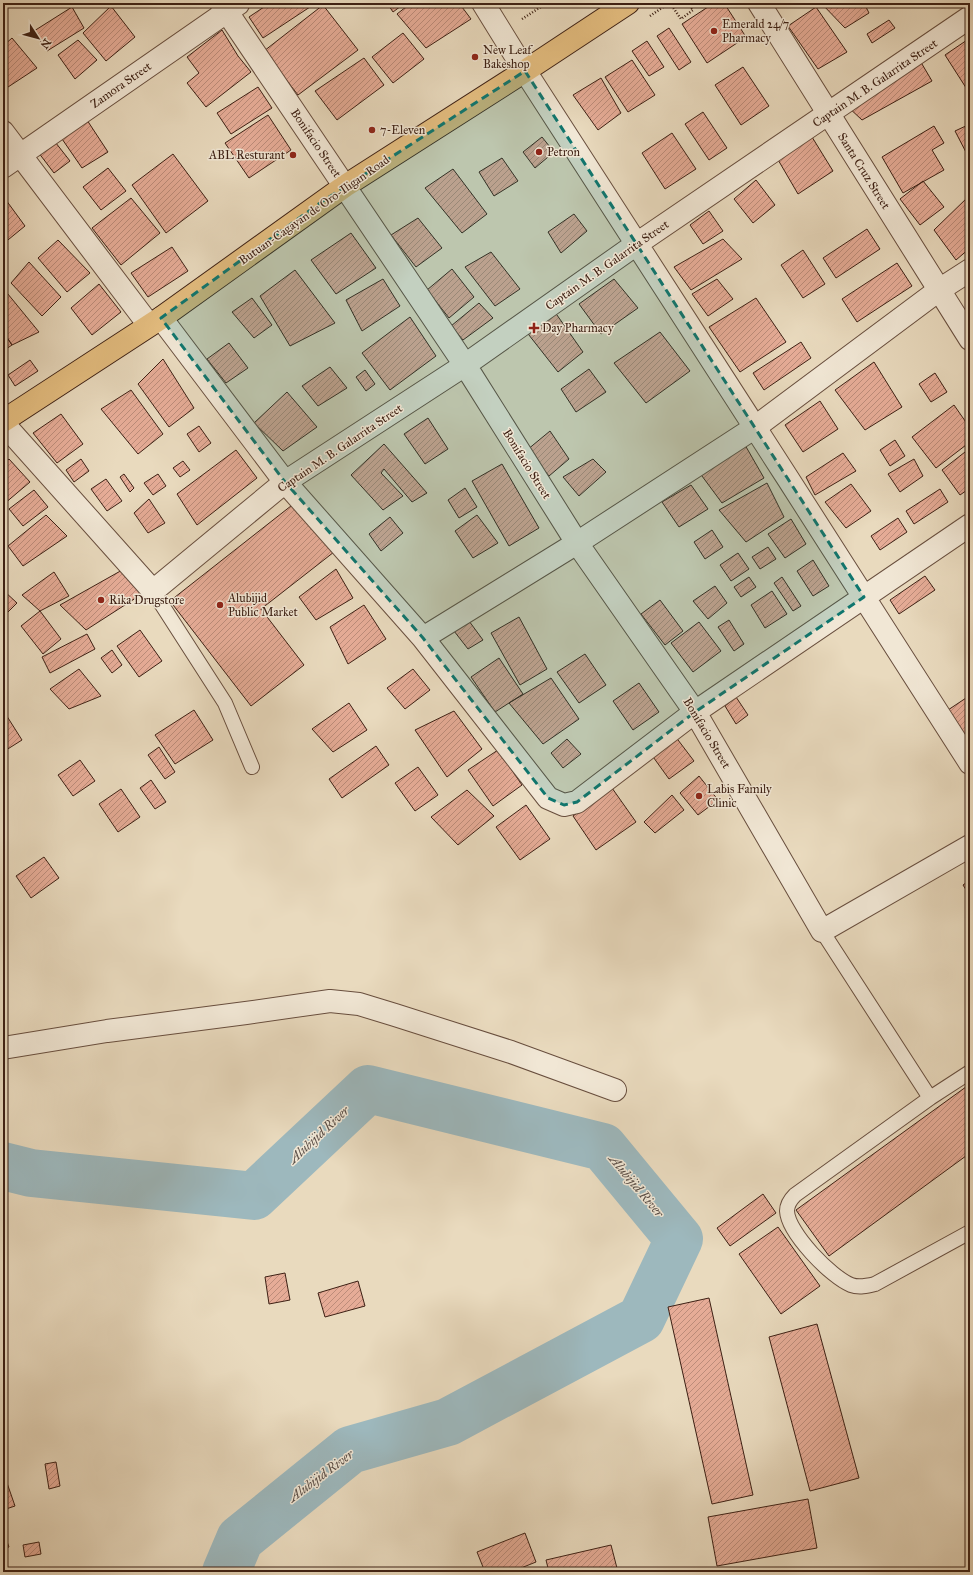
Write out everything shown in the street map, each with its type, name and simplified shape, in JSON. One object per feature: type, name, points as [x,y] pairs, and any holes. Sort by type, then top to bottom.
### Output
[{"type":"highway","name":"Butuan-Cagayan de Oro-Iligan Road","points":[[3,422],[155,322],[345,186],[526,71],[628,3]]},
{"type":"street","points":[[483,3],[970,763]]},
{"type":"street","name":"Santa Cruz Street","points":[[759,3],[970,339]]},
{"type":"street","name":"Zamora Street","points":[[12,161],[229,6]]},
{"type":"street","name":"Bonifacio Street","points":[[229,6],[345,186],[465,365],[577,543],[696,712],[822,931]]},
{"type":"street","name":"Captain M. B. Galarrita Street","points":[[153,591],[285,482],[465,365],[638,244],[970,17]]},
{"type":"street","points":[[3,132],[12,161],[155,322],[285,482],[423,638],[548,798],[564,805],[577,802],[696,712],[970,525]]},
{"type":"street","points":[[423,638],[577,543],[754,428],[939,290],[970,270]]},
{"type":"street","points":[[3,422],[153,591]]},
{"type":"street","points":[[822,931],[970,846]]},
{"type":"street","points":[[3,1048],[107,1031],[330,1001],[359,1004],[417,1022],[511,1052],[615,1090]]},
{"type":"lane","points":[[153,591],[225,703],[252,767]]},
{"type":"lane","points":[[822,931],[930,1098]]},
{"type":"lane","points":[[970,1072],[930,1098],[795,1195],[789,1202],[787,1210],[789,1221],[799,1239],[834,1274],[851,1285],[862,1286],[875,1284],[970,1232]]},
{"type":"path","points":[[502,33],[547,3]]},
{"type":"path","points":[[660,9],[669,3],[681,19],[693,10],[688,3]]},
{"type":"highlighted area","points":[[525,71],[864,597],[695,712],[577,802],[564,805],[548,798],[423,638],[285,482],[161,318],[320,203]]},
{"type":"building","points":[[270,3],[316,3],[263,38],[249,17]]},
{"type":"building","points":[[387,3],[405,3],[393,12]]},
{"type":"building","points":[[411,3],[459,3],[471,19],[426,48],[397,14]]},
{"type":"building","name":"Emerald 24/7 Pharmacy","points":[[714,3],[724,3],[746,37],[707,63],[682,24]]},
{"type":"building","points":[[821,3],[864,3],[869,13],[845,28]]},
{"type":"building","points":[[323,5],[358,50],[298,95],[264,51]]},
{"type":"building","points":[[111,6],[135,37],[106,61],[83,33]]},
{"type":"building","points":[[72,7],[84,28],[47,51],[34,31]]},
{"type":"building","points":[[816,7],[847,52],[818,69],[788,26]]},
{"type":"building","points":[[889,20],[895,28],[872,43],[867,34]]},
{"type":"building","points":[[669,28],[691,62],[679,70],[657,36]]},
{"type":"building","points":[[222,30],[238,56],[251,72],[206,107],[187,83],[199,73],[187,57]]},
{"type":"building","points":[[403,33],[424,59],[393,83],[372,57]]},
{"type":"building","points":[[12,38],[37,68],[5,89],[3,87],[3,46]]},
{"type":"building","points":[[970,38],[970,94],[945,55]]},
{"type":"building","points":[[78,40],[97,60],[75,79],[58,55]]},
{"type":"building","points":[[647,41],[664,67],[649,76],[632,51]]},
{"type":"building","points":[[364,58],[384,85],[337,120],[315,91]]},
{"type":"building","points":[[919,59],[932,81],[862,120],[847,106]]},
{"type":"building","points":[[632,60],[655,95],[628,112],[605,77]]},
{"type":"building","points":[[743,67],[769,106],[741,125],[715,85]]},
{"type":"building","points":[[601,78],[621,113],[598,130],[573,95]]},
{"type":"building","points":[[258,87],[272,108],[231,134],[217,113]]},
{"type":"building","points":[[703,112],[727,148],[709,160],[685,124]]},
{"type":"building","points":[[268,115],[291,150],[249,178],[225,143]]},
{"type":"building","points":[[85,117],[108,152],[82,168],[60,136]]},
{"type":"building","points":[[970,124],[970,160],[955,131]]},
{"type":"building","points":[[934,126],[944,143],[932,150],[944,170],[903,193],[882,157]]},
{"type":"building","points":[[672,133],[696,169],[665,189],[642,153]]},
{"type":"building","name":"Petron","points":[[542,137],[554,152],[535,168],[523,152]]},
{"type":"building","points":[[812,137],[833,171],[798,194],[777,158]]},
{"type":"building","points":[[52,138],[70,161],[54,173],[35,148]]},
{"type":"building","points":[[173,154],[208,201],[166,233],[132,185]]},
{"type":"building","points":[[502,158],[518,181],[494,196],[479,172]]},
{"type":"building","points":[[108,168],[126,191],[101,210],[83,187]]},
{"type":"building","points":[[453,169],[487,214],[462,233],[425,188]]},
{"type":"building","points":[[756,180],[775,205],[753,223],[734,199]]},
{"type":"building","points":[[923,181],[944,207],[920,225],[900,199]]},
{"type":"building","points":[[3,196],[25,226],[3,244]]},
{"type":"building","points":[[969,196],[970,248],[956,260],[934,230]]},
{"type":"building","points":[[131,198],[160,233],[121,265],[92,228]]},
{"type":"building","points":[[709,211],[723,231],[703,244],[690,225]]},
{"type":"building","points":[[574,214],[587,231],[561,253],[548,232]]},
{"type":"building","points":[[418,218],[442,248],[416,267],[391,235]]},
{"type":"building","points":[[867,229],[880,249],[836,278],[823,258]]},
{"type":"building","points":[[351,233],[376,268],[336,294],[311,260]]},
{"type":"building","points":[[723,239],[742,259],[691,290],[674,267]]},
{"type":"building","points":[[58,240],[90,273],[67,292],[38,258]]},
{"type":"building","points":[[172,247],[188,271],[148,297],[131,273]]},
{"type":"building","points":[[803,250],[825,284],[803,298],[781,265]]},
{"type":"building","points":[[491,252],[520,289],[495,306],[465,267]]},
{"type":"building","points":[[29,262],[61,297],[42,316],[11,283]]},
{"type":"building","points":[[897,263],[912,286],[857,322],[842,299]]},
{"type":"building","points":[[452,269],[474,297],[449,318],[427,290]]},
{"type":"building","points":[[295,270],[335,323],[290,346],[260,296]]},
{"type":"building","points":[[383,279],[400,306],[362,331],[346,300]]},
{"type":"building","points":[[614,279],[638,308],[601,334],[579,304]]},
{"type":"building","points":[[717,279],[733,299],[708,316],[692,294]]},
{"type":"building","points":[[99,284],[121,312],[92,335],[71,308]]},
{"type":"building","points":[[3,288],[39,332],[12,345],[3,331]]},
{"type":"building","points":[[252,298],[272,325],[254,338],[232,312]]},
{"type":"building","points":[[756,298],[786,342],[740,372],[709,327]]},
{"type":"building","points":[[479,303],[493,318],[463,340],[451,326]]},
{"type":"building","points":[[552,308],[583,352],[558,372],[525,330]]},
{"type":"building","points":[[410,317],[436,356],[390,390],[362,353]]},
{"type":"building","points":[[3,332],[12,345],[3,351]]},
{"type":"building","points":[[660,332],[690,371],[646,403],[614,363]]},
{"type":"building","points":[[801,342],[811,358],[764,390],[753,373]]},
{"type":"building","points":[[229,343],[248,368],[226,383],[207,359]]},
{"type":"building","points":[[163,359],[194,408],[169,427],[138,384]]},
{"type":"building","points":[[30,360],[38,371],[15,386],[8,375]]},
{"type":"building","points":[[874,362],[902,407],[865,430],[835,390]]},
{"type":"building","points":[[330,367],[347,388],[318,406],[302,386]]},
{"type":"building","points":[[589,369],[606,392],[576,412],[561,389]]},
{"type":"building","points":[[365,370],[375,384],[366,391],[356,377]]},
{"type":"building","points":[[935,373],[947,392],[931,402],[919,384]]},
{"type":"building","points":[[131,390],[163,434],[138,454],[101,409]]},
{"type":"building","points":[[287,392],[317,427],[283,451],[254,423]]},
{"type":"building","points":[[820,401],[838,429],[803,452],[785,425]]},
{"type":"building","points":[[954,405],[970,428],[970,442],[936,468],[912,437]]},
{"type":"building","points":[[61,414],[83,444],[57,463],[33,433]]},
{"type":"building","points":[[428,418],[448,449],[425,464],[404,434]]},
{"type":"building","points":[[199,426],[211,443],[199,452],[187,434]]},
{"type":"building","points":[[550,431],[569,459],[549,476],[527,450]]},
{"type":"building","points":[[895,440],[905,456],[890,466],[880,450]]},
{"type":"building","points":[[384,444],[427,493],[412,502],[384,469],[381,473],[403,496],[383,510],[351,475]]},
{"type":"building","points":[[745,445],[764,478],[722,503],[699,472]]},
{"type":"building","points":[[236,450],[257,478],[197,525],[177,494]]},
{"type":"building","points":[[965,452],[970,458],[970,488],[960,495],[942,470]]},
{"type":"building","points":[[843,453],[856,471],[815,495],[806,477]]},
{"type":"building","points":[[9,459],[30,482],[4,504],[3,464]]},
{"type":"building","points":[[81,459],[89,471],[74,482],[66,470]]},
{"type":"building","points":[[593,459],[606,472],[579,496],[563,477]]},
{"type":"building","points":[[914,459],[923,476],[900,492],[888,474]]},
{"type":"building","points":[[183,461],[190,470],[180,477],[173,468]]},
{"type":"building","points":[[502,464],[539,528],[509,546],[472,481]]},
{"type":"building","points":[[124,474],[134,488],[130,492],[120,477]]},
{"type":"building","points":[[158,474],[166,486],[153,495],[144,483]]},
{"type":"building","points":[[106,479],[122,501],[107,511],[91,489]]},
{"type":"building","points":[[767,483],[784,517],[746,542],[719,510]]},
{"type":"building","points":[[851,484],[871,511],[846,528],[825,502]]},
{"type":"building","points":[[691,485],[708,509],[679,527],[662,502]]},
{"type":"building","points":[[465,488],[477,507],[459,518],[448,500]]},
{"type":"building","points":[[940,489],[948,502],[914,524],[906,511]]},
{"type":"building","points":[[34,490],[48,507],[23,526],[9,509]]},
{"type":"building","points":[[149,499],[165,523],[148,533],[134,513]]},
{"type":"building","name":"Alubijid Public Market","points":[[296,502],[334,552],[261,609],[304,665],[251,706],[170,601]]},
{"type":"building","points":[[46,515],[67,536],[23,566],[8,546]]},
{"type":"building","points":[[477,515],[498,543],[473,558],[455,531]]},
{"type":"building","points":[[390,517],[403,533],[381,551],[369,534]]},
{"type":"building","points":[[898,518],[907,532],[880,550],[871,536]]},
{"type":"building","points":[[791,519],[806,544],[785,558],[768,534]]},
{"type":"building","points":[[712,530],[723,547],[705,559],[694,542]]},
{"type":"building","points":[[768,547],[776,559],[760,569],[752,557]]},
{"type":"building","points":[[738,553],[749,569],[731,581],[720,565]]},
{"type":"building","points":[[813,560],[829,586],[813,596],[797,571]]},
{"type":"building","name":"Rika Drugstore","points":[[124,569],[142,594],[86,630],[60,605]]},
{"type":"building","points":[[336,569],[353,598],[316,620],[299,597]]},
{"type":"building","points":[[54,572],[69,596],[40,611],[22,595]]},
{"type":"building","points":[[925,576],[935,590],[899,614],[890,600]]},
{"type":"building","points":[[749,577],[756,587],[741,597],[734,587]]},
{"type":"building","points":[[782,577],[801,606],[793,611],[774,583]]},
{"type":"building","points":[[715,586],[727,603],[708,619],[693,601]]},
{"type":"building","points":[[3,590],[17,603],[3,617]]},
{"type":"building","points":[[772,591],[787,614],[765,628],[751,605]]},
{"type":"building","points":[[660,600],[683,631],[665,645],[641,614]]},
{"type":"building","points":[[364,605],[386,639],[348,664],[330,627]]},
{"type":"building","points":[[40,611],[61,639],[43,654],[21,626]]},
{"type":"building","points":[[519,617],[547,669],[520,685],[491,633]]},
{"type":"building","points":[[729,620],[744,644],[734,651],[718,627]]},
{"type":"building","points":[[469,621],[483,640],[468,649],[454,631]]},
{"type":"building","points":[[699,622],[721,651],[693,672],[671,643]]},
{"type":"building","points":[[140,630],[162,661],[139,677],[117,646]]},
{"type":"building","points":[[87,634],[95,649],[50,673],[42,657]]},
{"type":"building","points":[[112,650],[122,665],[112,673],[101,658]]},
{"type":"building","points":[[585,654],[606,685],[579,703],[557,672]]},
{"type":"building","points":[[499,658],[523,694],[495,712],[471,677]]},
{"type":"building","points":[[79,669],[101,696],[69,709],[50,689]]},
{"type":"building","points":[[413,669],[430,690],[405,709],[387,688]]},
{"type":"building","points":[[551,678],[579,719],[543,744],[509,703]]},
{"type":"building","points":[[639,683],[659,712],[633,730],[613,701]]},
{"type":"building","points":[[969,696],[970,698],[970,744],[948,710]]},
{"type":"building","points":[[736,697],[748,715],[736,724],[725,706]]},
{"type":"building","points":[[349,703],[367,730],[333,752],[312,729]]},
{"type":"building","points":[[3,710],[22,740],[3,752]]},
{"type":"building","points":[[194,710],[213,740],[175,764],[155,735]]},
{"type":"building","points":[[454,711],[482,749],[447,777],[415,730]]},
{"type":"building","points":[[675,736],[694,761],[669,779],[651,754]]},
{"type":"building","points":[[567,739],[581,754],[563,768],[551,753]]},
{"type":"building","points":[[376,746],[389,765],[342,798],[329,779]]},
{"type":"building","points":[[159,747],[175,772],[165,779],[148,755]]},
{"type":"building","points":[[498,750],[522,785],[493,806],[468,770]]},
{"type":"building","points":[[80,760],[95,781],[73,796],[58,775]]},
{"type":"building","points":[[418,767],[438,795],[415,811],[395,783]]},
{"type":"building","name":"Labis Family Clinic","points":[[699,776],[718,800],[698,815],[680,793]]},
{"type":"building","points":[[151,780],[166,802],[155,809],[140,788]]},
{"type":"building","points":[[612,788],[636,822],[596,850],[573,816]]},
{"type":"building","points":[[121,789],[140,817],[118,832],[99,804]]},
{"type":"building","points":[[467,790],[494,816],[458,845],[431,817]]},
{"type":"building","points":[[672,795],[684,810],[655,833],[644,822]]},
{"type":"building","points":[[526,805],[550,839],[520,860],[496,827]]},
{"type":"building","points":[[44,857],[59,878],[31,898],[16,876]]},
{"type":"building","points":[[970,880],[970,896],[963,885]]},
{"type":"building","points":[[970,1084],[970,1153],[829,1256],[796,1210]]},
{"type":"building","points":[[763,1194],[776,1213],[730,1246],[717,1228]]},
{"type":"building","points":[[778,1227],[820,1286],[781,1314],[739,1254]]},
{"type":"building","points":[[285,1273],[290,1300],[269,1304],[265,1277]]},
{"type":"building","points":[[358,1281],[365,1306],[325,1317],[318,1293]]},
{"type":"building","points":[[709,1298],[753,1495],[712,1504],[668,1307]]},
{"type":"building","points":[[817,1324],[859,1478],[810,1491],[769,1337]]},
{"type":"building","points":[[56,1462],[60,1486],[49,1489],[45,1464]]},
{"type":"building","points":[[6,1480],[15,1506],[3,1510],[3,1481]]},
{"type":"building","points":[[808,1499],[817,1548],[717,1566],[708,1517]]},
{"type":"building","points":[[525,1533],[536,1562],[511,1572],[485,1572],[477,1552]]},
{"type":"building","points":[[5,1536],[9,1547],[3,1549],[3,1537]]},
{"type":"building","points":[[39,1542],[41,1554],[25,1557],[23,1545]]},
{"type":"building","points":[[611,1545],[618,1572],[549,1572],[546,1560]]},
{"type":"waterway","name":"Alubijid River","points":[[3,1166],[31,1173],[254,1196],[368,1089],[603,1147],[679,1239],[641,1319],[448,1422],[350,1450],[240,1539],[226,1572]]},
{"type":"place","name":"Emerald 24/7 Pharmacy","points":[[714,31]]},
{"type":"place","name":"New Leaf Bakeshop","points":[[475,57]]},
{"type":"place","name":"7-Eleven","points":[[372,130]]},
{"type":"place","name":"Petron","points":[[539,152]]},
{"type":"place","name":"ABL Resturant","points":[[293,155]]},
{"type":"place","name":"Day Pharmacy","points":[[534,328]]},
{"type":"place","name":"Rika Drugstore","points":[[101,600]]},
{"type":"place","name":"Alubijid Public Market","points":[[220,605]]},
{"type":"place","name":"Labis Family Clinic","points":[[699,796]]}]
